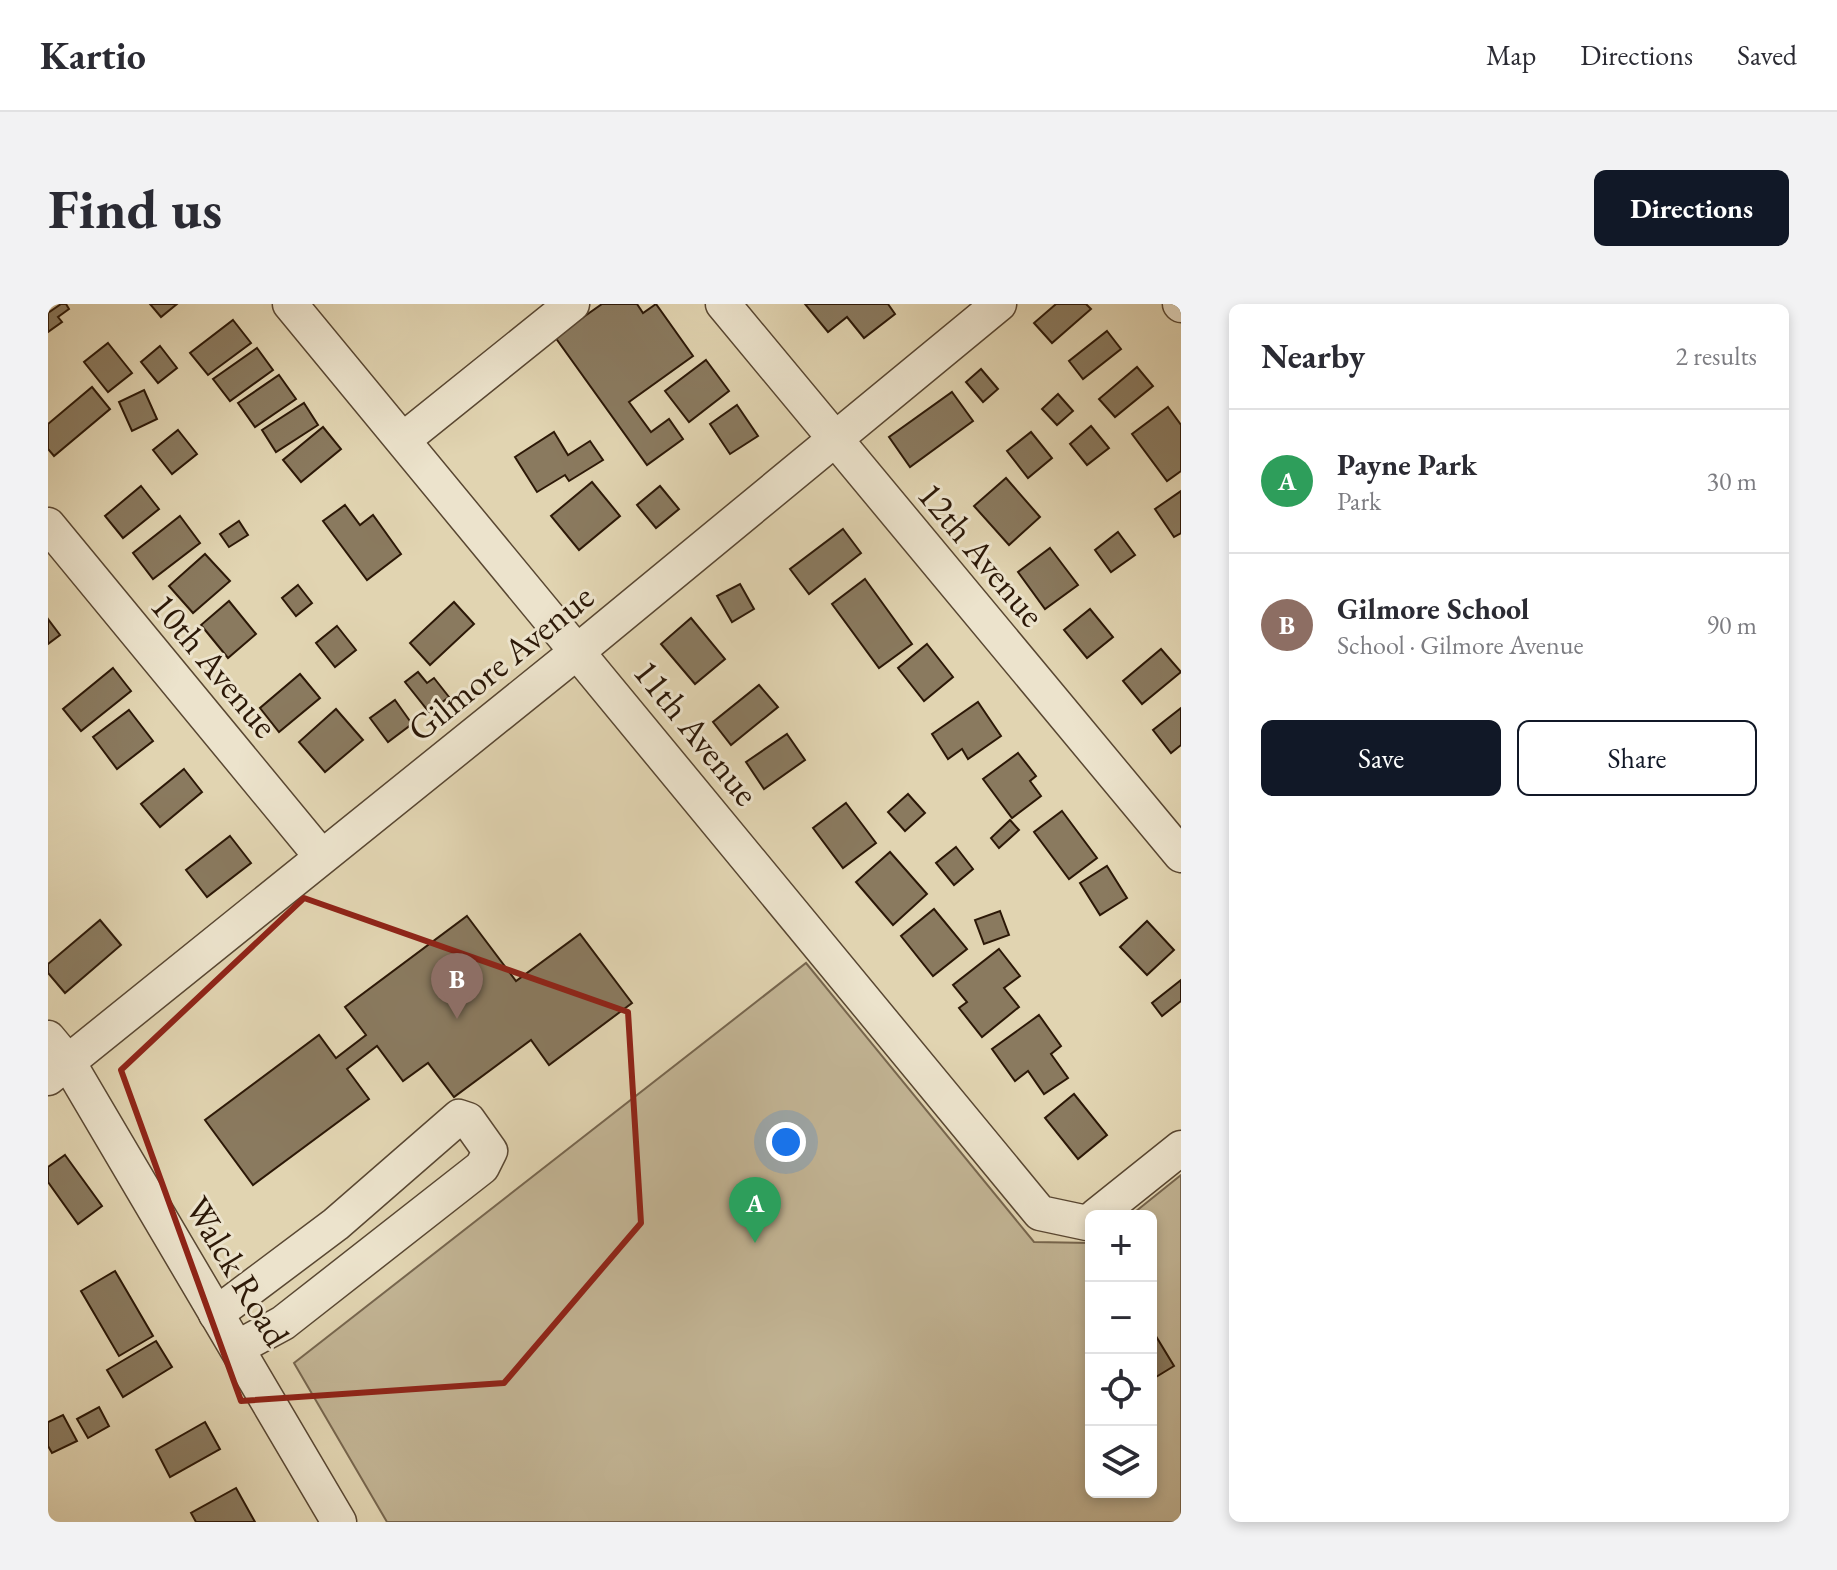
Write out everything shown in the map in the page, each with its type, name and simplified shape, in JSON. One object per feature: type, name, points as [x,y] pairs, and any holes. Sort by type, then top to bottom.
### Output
[{"type":"street","name":"11th Avenue","points":[[290,304],[1040,1213],[1085,1223]]},
{"type":"street","points":[[403,440],[572,304]]},
{"type":"street","name":"12th Avenue","points":[[723,304],[1181,855]]},
{"type":"street","name":"Gilmore Avenue","points":[[55,1059],[321,856],[578,651],[999,304]]},
{"type":"street","name":"10th Avenue","points":[[48,525],[321,856]]},
{"type":"street","name":"Walck Road","points":[[55,1059],[237,1348],[339,1522]]},
{"type":"street","points":[[216,1314],[336,1224],[459,1117],[468,1120],[490,1151],[482,1167],[283,1323],[237,1348]]},
{"type":"street","points":[[1104,1210],[1181,1148]]},
{"type":"highlighted area","points":[[304,898],[628,1012],[641,1223],[504,1383],[241,1401],[121,1070]]},
{"type":"shaded area","points":[[806,963],[1034,1242],[1085,1243],[1085,1498],[1157,1498],[1157,1210],[1137,1210],[1181,1175],[1181,1522],[387,1522],[294,1363]]},
{"type":"building","points":[[66,304],[69,309],[58,317],[62,322],[48,332],[48,313]]},
{"type":"building","points":[[150,304],[177,304],[161,317]]},
{"type":"building","points":[[602,304],[637,304],[643,313],[656,304],[693,356],[629,402],[651,432],[669,419],[683,439],[647,465],[555,337]]},
{"type":"building","points":[[805,304],[888,304],[895,314],[864,338],[847,317],[828,332]]},
{"type":"building","points":[[1056,304],[1086,304],[1091,309],[1052,343],[1034,323]]},
{"type":"building","points":[[233,320],[251,343],[208,375],[190,353]]},
{"type":"building","points":[[1107,331],[1121,349],[1083,379],[1069,361]]},
{"type":"building","points":[[108,343],[132,373],[108,392],[84,362]]},
{"type":"building","points":[[160,346],[177,368],[158,383],[141,362]]},
{"type":"building","points":[[257,348],[273,370],[230,401],[213,379]]},
{"type":"building","points":[[706,360],[729,391],[689,422],[665,391]]},
{"type":"building","points":[[1137,367],[1153,386],[1115,417],[1099,399]]},
{"type":"building","points":[[981,369],[998,389],[983,402],[966,382]]},
{"type":"building","points":[[279,375],[296,399],[255,427],[238,403]]},
{"type":"building","points":[[92,387],[110,409],[54,456],[48,449],[48,424]]},
{"type":"building","points":[[144,390],[157,419],[132,431],[119,402]]},
{"type":"building","points":[[952,392],[973,421],[910,467],[889,437]]},
{"type":"building","points":[[1058,394],[1073,411],[1057,425],[1042,409]]},
{"type":"building","points":[[304,403],[318,425],[276,452],[262,430]]},
{"type":"building","points":[[737,405],[758,436],[730,454],[710,424]]},
{"type":"building","points":[[1168,407],[1181,425],[1181,471],[1167,481],[1132,434]]},
{"type":"building","points":[[1091,426],[1109,448],[1087,465],[1070,444]]},
{"type":"building","points":[[323,427],[341,449],[301,482],[283,460]]},
{"type":"building","points":[[178,430],[197,454],[172,474],[153,450]]},
{"type":"building","points":[[554,432],[568,455],[590,441],[603,460],[569,481],[565,475],[537,492],[515,457]]},
{"type":"building","points":[[1031,432],[1052,458],[1028,478],[1007,451]]},
{"type":"building","points":[[1006,478],[1040,517],[1009,545],[974,506]]},
{"type":"building","points":[[592,482],[620,516],[579,550],[551,516]]},
{"type":"building","points":[[141,486],[159,509],[123,538],[105,516]]},
{"type":"building","points":[[660,486],[679,509],[656,528],[637,505]]},
{"type":"building","points":[[1181,491],[1181,533],[1174,537],[1155,509]]},
{"type":"building","points":[[345,505],[360,525],[373,515],[401,554],[367,580],[323,521]]},
{"type":"building","points":[[180,516],[200,543],[153,579],[133,553]]},
{"type":"building","points":[[239,521],[248,535],[229,547],[220,534]]},
{"type":"building","points":[[843,529],[861,553],[809,594],[790,569]]},
{"type":"building","points":[[1118,532],[1135,555],[1111,572],[1095,550]]},
{"type":"building","points":[[1050,548],[1078,585],[1045,609],[1018,572]]},
{"type":"building","points":[[205,554],[230,581],[193,613],[169,586]]},
{"type":"building","points":[[865,579],[912,644],[879,668],[832,604]]},
{"type":"building","points":[[740,584],[754,609],[732,622],[717,596]]},
{"type":"building","points":[[298,585],[312,603],[296,616],[282,598]]},
{"type":"building","points":[[229,601],[256,634],[228,658],[201,625]]},
{"type":"building","points":[[454,602],[474,624],[430,665],[410,643]]},
{"type":"building","points":[[1090,609],[1113,637],[1087,658],[1064,630]]},
{"type":"building","points":[[691,618],[725,659],[695,684],[661,644]]},
{"type":"building","points":[[48,619],[60,635],[48,644]]},
{"type":"building","points":[[337,626],[356,650],[335,667],[316,643]]},
{"type":"building","points":[[927,644],[953,677],[924,701],[898,668]]},
{"type":"building","points":[[1161,649],[1181,672],[1142,704],[1123,681]]},
{"type":"building","points":[[113,668],[131,691],[81,731],[63,709]]},
{"type":"building","points":[[418,672],[427,683],[434,678],[449,697],[429,712],[405,682]]},
{"type":"building","points":[[300,674],[320,698],[279,732],[260,708]]},
{"type":"building","points":[[759,685],[778,707],[731,745],[713,722]]},
{"type":"building","points":[[395,700],[412,724],[388,742],[370,718]]},
{"type":"building","points":[[978,702],[1001,736],[968,759],[962,749],[948,759],[932,734]]},
{"type":"building","points":[[1181,708],[1181,745],[1171,753],[1153,730]]},
{"type":"building","points":[[336,709],[363,740],[325,772],[299,742]]},
{"type":"building","points":[[129,710],[153,741],[117,769],[93,737]]},
{"type":"building","points":[[787,734],[805,760],[764,789],[746,762]]},
{"type":"building","points":[[1018,753],[1036,776],[1030,781],[1041,796],[1012,818],[983,779]]},
{"type":"building","points":[[184,769],[202,792],[160,827],[141,804]]},
{"type":"building","points":[[908,794],[925,813],[905,831],[888,812]]},
{"type":"building","points":[[846,803],[876,843],[843,868],[813,828]]},
{"type":"building","points":[[1062,811],[1097,858],[1069,879],[1034,832]]},
{"type":"building","points":[[1010,820],[1019,830],[999,848],[991,838]]},
{"type":"building","points":[[230,836],[251,863],[207,897],[186,870]]},
{"type":"building","points":[[956,847],[973,869],[954,885],[936,863]]},
{"type":"building","points":[[890,852],[927,894],[893,925],[856,882]]},
{"type":"building","points":[[1107,866],[1127,898],[1100,915],[1080,883]]},
{"type":"building","points":[[934,909],[967,949],[933,976],[901,936]]},
{"type":"building","points":[[1000,911],[1009,935],[984,944],[975,920]]},
{"type":"building","points":[[467,916],[516,981],[580,934],[632,1003],[549,1065],[531,1040],[454,1097],[428,1063],[403,1081],[377,1046],[347,1069],[369,1099],[253,1185],[205,1120],[319,1035],[336,1058],[366,1035],[345,1007]]},
{"type":"building","points":[[100,920],[121,945],[65,993],[48,973],[48,964]]},
{"type":"building","points":[[1147,921],[1174,950],[1147,975],[1120,947]]},
{"type":"building","points":[[999,949],[1020,976],[1004,988],[1019,1007],[982,1037],[959,1008],[967,1002],[953,985]]},
{"type":"building","points":[[1181,980],[1181,1001],[1162,1016],[1152,1003]]},
{"type":"building","points":[[1039,1015],[1061,1046],[1051,1054],[1068,1078],[1044,1094],[1028,1071],[1015,1081],[992,1049]]},
{"type":"building","points":[[1074,1094],[1107,1135],[1078,1159],[1045,1118]]},
{"type":"building","points":[[65,1155],[102,1206],[78,1224],[48,1182],[48,1167]]},
{"type":"building","points":[[115,1271],[153,1336],[119,1356],[81,1291]]},
{"type":"building","points":[[1157,1338],[1174,1366],[1157,1376]]},
{"type":"building","points":[[156,1341],[172,1367],[123,1397],[107,1370]]},
{"type":"building","points":[[99,1407],[109,1426],[88,1438],[77,1419]]},
{"type":"building","points":[[63,1415],[77,1441],[52,1453],[48,1446],[48,1422]]},
{"type":"building","points":[[205,1422],[220,1449],[170,1477],[156,1450]]},
{"type":"building","points":[[236,1488],[255,1522],[196,1522],[191,1513]]},
{"type":"place","name":"Gilmore School","points":[[457,1019]]},
{"type":"place","name":"Payne Park","points":[[755,1243]]}]
